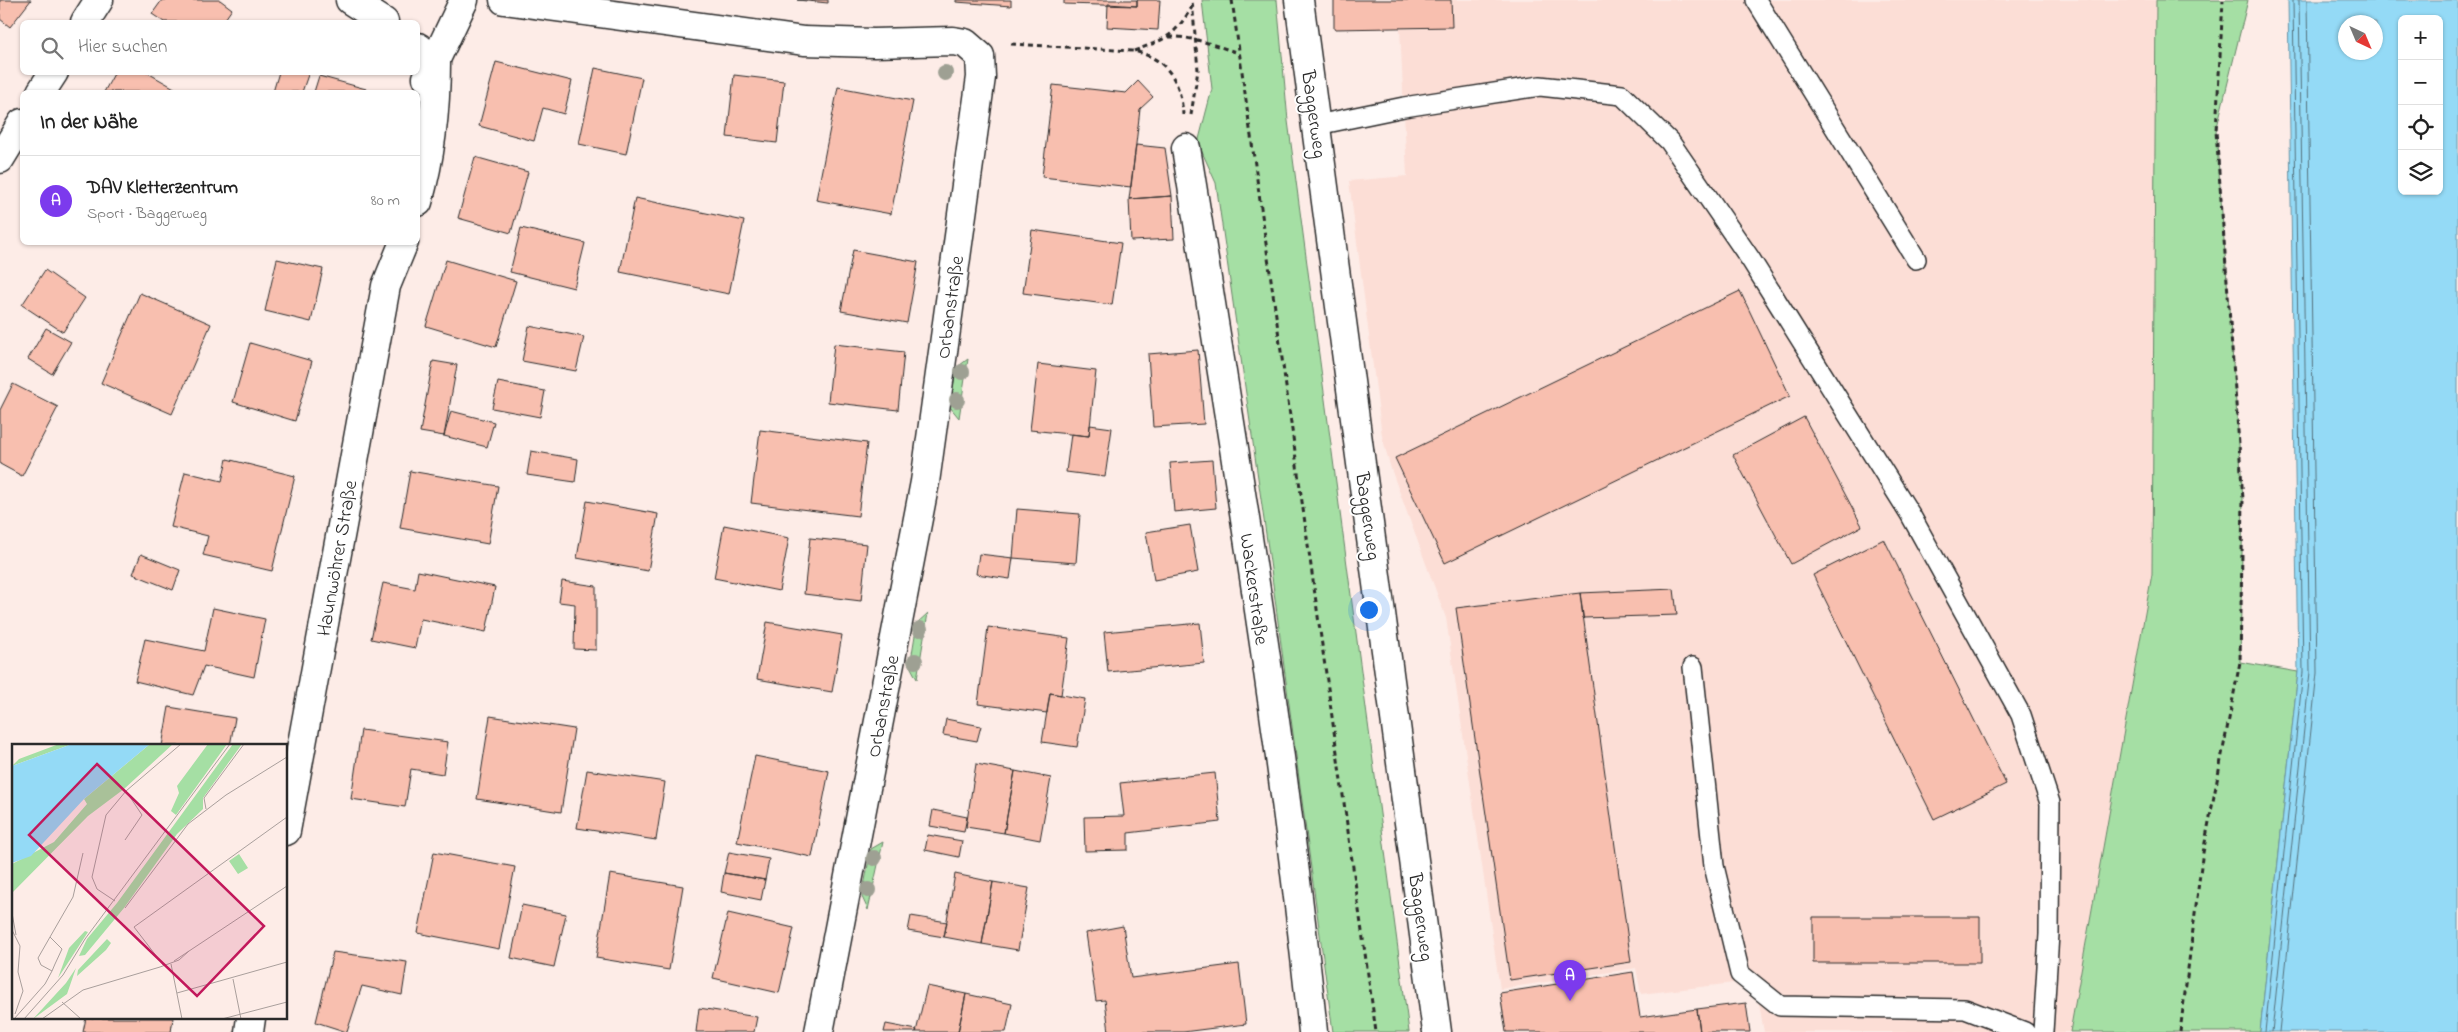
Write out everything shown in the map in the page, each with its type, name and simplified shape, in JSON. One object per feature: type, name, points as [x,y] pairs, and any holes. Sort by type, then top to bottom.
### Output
[{"type":"street","points":[[86,20],[98,0]]},
{"type":"street","points":[[350,0],[381,20]]},
{"type":"street","points":[[419,90],[427,54],[464,0]]},
{"type":"street","points":[[504,0],[804,42],[874,44],[953,41],[965,43],[972,47]]},
{"type":"street","name":"Baggerweg","points":[[1299,0],[1437,1032]]},
{"type":"street","name":"Orbanstraße","points":[[819,1032],[925,482],[981,77],[980,56],[972,47]]},
{"type":"street","points":[[420,195],[433,126],[436,92],[427,54]]},
{"type":"street","points":[[42,90],[52,75]]},
{"type":"street","points":[[0,159],[20,126]]},
{"type":"street","name":"Wackerstraße","points":[[1186,148],[1252,565],[1304,947],[1313,1032]]},
{"type":"street","name":"Haunwöhrer Straße","points":[[383,245],[386,286]]},
{"type":"street","name":"Haunwöhrer Straße","points":[[288,820],[386,286],[403,245]]},
{"type":"lane","points":[[1756,0],[1916,259]]},
{"type":"lane","points":[[1317,125],[1404,107],[1540,86],[1622,96],[1670,142],[1751,260],[1910,514],[2021,714],[2050,803],[2049,934],[2043,1032]]},
{"type":"lane","points":[[1693,667],[1714,866],[1740,974],[1780,1006],[1965,1009],[2025,1032]]},
{"type":"path","points":[[1186,148],[1198,70],[1197,40],[1192,0]]},
{"type":"path","points":[[1232,0],[1376,1032]]},
{"type":"path","points":[[2180,1032],[2202,858],[2240,662],[2243,499],[2216,131],[2223,0]]},
{"type":"path","points":[[1168,37],[1192,6]]},
{"type":"path","points":[[1134,51],[1168,37],[1182,36],[1238,53]]},
{"type":"path","points":[[972,47],[1002,43],[1134,51],[1157,59],[1176,81],[1182,95],[1186,148]]},
{"type":"shaded area","points":[[1334,0],[2156,0],[2152,574],[2070,1032],[1764,1032],[1758,998],[1742,982],[1641,994],[1636,968],[1500,989],[1446,618],[1391,469],[1382,436],[1349,181],[1407,176],[1400,28],[1334,29]]},
{"type":"green space","points":[[1202,0],[1277,0],[1288,121],[1409,1032],[1333,1032],[1270,562],[1216,183],[1198,143],[1212,89]]},
{"type":"green space","points":[[2156,0],[2248,0],[2216,131],[2243,499],[2240,662],[2298,672],[2260,1032],[2070,1032],[2152,574]]},
{"type":"green space","points":[[968,359],[959,418],[950,407],[956,368]]},
{"type":"green space","points":[[928,613],[917,679],[910,666],[917,623]]},
{"type":"green space","points":[[883,842],[868,910],[862,897],[871,849]]},
{"type":"water","points":[[2288,0],[2458,0],[2458,1032],[2260,1032],[2298,672]]},
{"type":"building","points":[[0,0],[31,0],[10,27],[0,19]]},
{"type":"building","points":[[162,0],[220,0],[232,9],[224,20],[161,20],[152,14]]},
{"type":"building","points":[[797,0],[828,0],[828,3]]},
{"type":"building","points":[[956,0],[1011,0],[1011,6],[956,2]]},
{"type":"building","points":[[1064,0],[1137,0],[1137,6],[1064,4]]},
{"type":"building","points":[[1137,0],[1160,0],[1158,30],[1107,27],[1108,4],[1137,6]]},
{"type":"building","points":[[1334,0],[1451,0],[1452,27],[1334,29]]},
{"type":"building","points":[[496,62],[572,81],[564,114],[543,108],[534,141],[479,126]]},
{"type":"building","points":[[595,68],[642,78],[626,154],[579,144]]},
{"type":"building","points":[[113,75],[151,75],[176,89],[175,90],[105,90]]},
{"type":"building","points":[[278,75],[308,75],[303,90],[274,90]]},
{"type":"building","points":[[734,75],[784,81],[777,143],[727,137]]},
{"type":"building","points":[[319,76],[366,89],[366,90],[315,90]]},
{"type":"building","points":[[1138,81],[1153,97],[1140,109],[1131,187],[1042,177],[1053,85],[1126,93]]},
{"type":"building","points":[[838,87],[913,101],[891,214],[816,200]]},
{"type":"building","points":[[1136,145],[1165,148],[1172,196],[1129,199]]},
{"type":"building","points":[[475,157],[528,172],[511,233],[458,218]]},
{"type":"building","points":[[1172,196],[1174,239],[1131,241],[1129,199]]},
{"type":"building","points":[[635,198],[744,221],[729,294],[620,272]]},
{"type":"building","points":[[521,228],[585,243],[574,288],[510,272]]},
{"type":"building","points":[[1032,230],[1121,243],[1112,305],[1023,293]]},
{"type":"building","points":[[853,250],[918,262],[907,323],[841,311]]},
{"type":"building","points":[[277,259],[323,269],[311,322],[265,311]]},
{"type":"building","points":[[446,260],[516,281],[496,347],[426,326]]},
{"type":"building","points":[[45,270],[85,298],[63,332],[22,305]]},
{"type":"building","points":[[1740,291],[1790,396],[1445,563],[1395,458]]},
{"type":"building","points":[[140,293],[211,324],[172,414],[101,383]]},
{"type":"building","points":[[529,326],[584,337],[576,371],[522,361]]},
{"type":"building","points":[[46,328],[71,342],[52,374],[28,359]]},
{"type":"building","points":[[250,343],[312,361],[295,421],[233,402]]},
{"type":"building","points":[[834,344],[904,352],[898,410],[828,402]]},
{"type":"building","points":[[1198,350],[1204,424],[1153,427],[1148,354]]},
{"type":"building","points":[[433,361],[457,365],[444,436],[420,432]]},
{"type":"building","points":[[1038,364],[1096,371],[1089,436],[1030,430]]},
{"type":"building","points":[[498,382],[545,391],[540,417],[492,408]]},
{"type":"building","points":[[13,384],[58,407],[22,476],[0,464],[0,410]]},
{"type":"building","points":[[451,411],[494,422],[487,447],[444,436]]},
{"type":"building","points":[[1804,417],[1862,526],[1791,564],[1733,455]]},
{"type":"building","points":[[1090,425],[1112,428],[1105,477],[1066,472],[1071,434],[1089,436]]},
{"type":"building","points":[[760,430],[867,443],[858,516],[751,503]]},
{"type":"building","points":[[531,451],[578,459],[575,482],[527,475]]},
{"type":"building","points":[[227,459],[295,476],[272,571],[203,555],[208,536],[171,527],[185,472],[222,481]]},
{"type":"building","points":[[1212,460],[1216,508],[1174,512],[1170,463]]},
{"type":"building","points":[[410,471],[498,486],[488,544],[400,528]]},
{"type":"building","points":[[587,501],[658,514],[648,571],[577,558]]},
{"type":"building","points":[[1017,509],[1080,514],[1076,563],[1013,558]]},
{"type":"building","points":[[724,525],[789,538],[779,591],[714,578]]},
{"type":"building","points":[[1190,525],[1198,572],[1154,580],[1146,532]]},
{"type":"building","points":[[810,538],[867,544],[861,601],[804,594]]},
{"type":"building","points":[[1884,539],[2006,784],[1934,819],[1813,575]]},
{"type":"building","points":[[141,554],[180,570],[173,590],[133,574]]},
{"type":"building","points":[[979,554],[1013,558],[1010,579],[976,574]]},
{"type":"building","points":[[418,571],[495,587],[486,632],[421,619],[415,648],[371,639],[383,583],[415,589]]},
{"type":"building","points":[[562,581],[596,586],[596,650],[574,649],[575,604],[559,602]]},
{"type":"building","points":[[1674,589],[1677,615],[1583,618],[1580,593]]},
{"type":"building","points":[[1580,593],[1631,962],[1510,980],[1456,608]]},
{"type":"building","points":[[213,608],[265,619],[254,677],[204,666],[193,695],[135,681],[145,639],[204,651]]},
{"type":"building","points":[[767,622],[842,635],[832,692],[757,679]]},
{"type":"building","points":[[1200,623],[1204,663],[1108,672],[1104,632]]},
{"type":"building","points":[[988,627],[1069,638],[1061,695],[1050,693],[1047,713],[978,704]]},
{"type":"building","points":[[1050,693],[1085,699],[1077,747],[1042,742]]},
{"type":"building","points":[[169,707],[235,718],[230,744],[162,744]]},
{"type":"building","points":[[490,716],[574,729],[561,812],[477,799]]},
{"type":"building","points":[[946,719],[981,726],[977,741],[943,735]]},
{"type":"building","points":[[361,730],[448,742],[443,774],[411,769],[405,807],[351,799]]},
{"type":"building","points":[[755,756],[829,771],[812,857],[737,842]]},
{"type":"building","points":[[976,764],[1015,771],[1004,833],[966,827]]},
{"type":"building","points":[[587,770],[665,782],[656,840],[577,828]]},
{"type":"building","points":[[1015,771],[1051,778],[1040,840],[1004,833]]},
{"type":"building","points":[[1215,773],[1220,822],[1128,833],[1128,850],[1085,851],[1084,817],[1124,816],[1120,783]]},
{"type":"building","points":[[933,810],[967,817],[964,832],[930,826]]},
{"type":"building","points":[[928,835],[962,841],[959,857],[925,850]]},
{"type":"building","points":[[434,852],[515,867],[499,949],[418,933]]},
{"type":"building","points":[[729,852],[769,859],[765,880],[724,873]]},
{"type":"building","points":[[724,873],[765,880],[761,900],[721,892]]},
{"type":"building","points":[[610,874],[683,886],[669,970],[596,958]]},
{"type":"building","points":[[955,874],[993,882],[982,944],[944,937]]},
{"type":"building","points":[[993,882],[1029,888],[1018,950],[982,944]]},
{"type":"building","points":[[522,905],[566,914],[554,967],[511,958]]},
{"type":"building","points":[[728,913],[794,928],[779,993],[713,978]]},
{"type":"building","points":[[911,916],[947,922],[944,937],[908,931]]},
{"type":"building","points":[[1813,917],[1980,917],[1980,963],[1813,963]]},
{"type":"building","points":[[1123,926],[1131,978],[1239,964],[1246,1024],[1183,1032],[1109,1032],[1105,1000],[1096,1001],[1086,933]]},
{"type":"building","points":[[333,952],[407,962],[402,995],[362,986],[347,1032],[316,1022]]},
{"type":"building","points":[[1633,972],[1640,1017],[1697,1009],[1700,1032],[1506,1032],[1500,993]]},
{"type":"building","points":[[927,986],[966,994],[958,1032],[916,1032]]},
{"type":"building","points":[[966,994],[1012,1004],[1006,1032],[958,1032]]},
{"type":"building","points":[[1746,1003],[1750,1032],[1700,1032],[1697,1009]]},
{"type":"building","points":[[699,1008],[757,1017],[754,1032],[696,1032]]},
{"type":"building","points":[[86,1020],[173,1020],[171,1032],[83,1032]]},
{"type":"building","points":[[886,1024],[917,1030],[916,1032],[884,1032]]},
{"type":"place","name":"DAV Kletterzentrum","points":[[1570,1001]]}]
